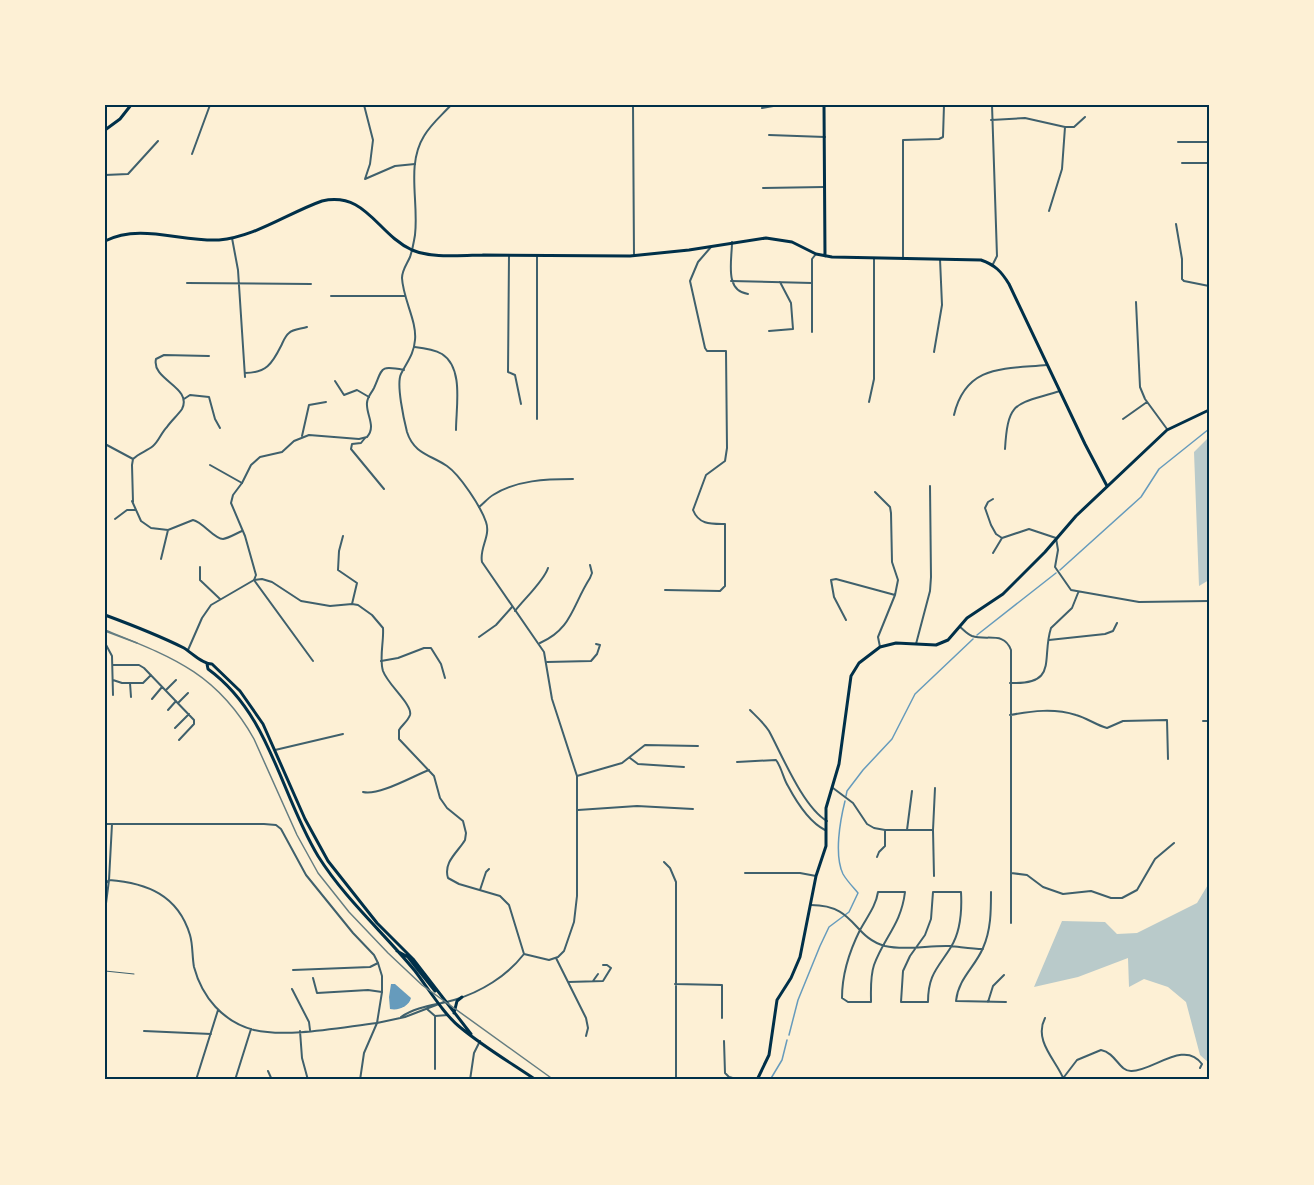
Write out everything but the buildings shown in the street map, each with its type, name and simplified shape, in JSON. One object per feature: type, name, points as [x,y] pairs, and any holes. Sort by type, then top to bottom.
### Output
[{"type":"main road","points":[[105,130],[120,119],[131,105]]},
{"type":"main road","points":[[824,105],[825,256]]},
{"type":"main road","points":[[105,241],[121,234],[135,232],[206,240],[232,238],[315,203],[338,198],[355,203],[393,238],[423,254],[634,256],[711,247],[758,238],[792,242],[825,256],[874,259],[974,259],[993,264],[1002,272],[1107,486]]},
{"type":"main road","points":[[757,1080],[769,1055],[777,1000],[791,978],[800,957],[816,876],[826,848],[828,832],[826,808],[838,764],[852,673],[863,660],[880,647],[896,643],[941,644],[948,640],[967,618],[1003,594],[1076,516],[1167,430],[1209,410]]},
{"type":"main road","points":[[105,615],[188,650],[207,664],[212,664],[241,693],[263,724],[305,819],[328,861],[372,917],[413,959],[444,1002]]},
{"type":"main road","points":[[207,664],[208,669],[236,694],[258,727],[317,854],[362,913],[462,1029],[536,1080]]},
{"type":"main road","points":[[395,950],[408,957],[471,1034]]},
{"type":"main road","points":[[454,1013],[457,1000],[462,997]]},
{"type":"street","points":[[192,154],[210,105]]},
{"type":"street","points":[[364,105],[373,140],[370,164],[365,179],[395,166],[415,164]]},
{"type":"street","points":[[451,105],[424,136],[418,147],[415,164],[415,235],[402,277],[415,333],[414,347],[400,378],[399,387],[407,431],[412,444],[425,456],[450,469],[478,507],[487,524],[482,562],[512,607],[540,643],[547,662],[552,699],[577,776],[576,915],[564,951],[556,958],[549,960],[524,954]]},
{"type":"street","points":[[633,105],[634,256]]},
{"type":"street","points":[[762,108],[779,105]]},
{"type":"street","points":[[903,259],[903,140],[943,137],[944,105]]},
{"type":"street","points":[[992,105],[997,256],[993,264]]},
{"type":"street","points":[[991,120],[1026,118],[1074,127],[1085,117]]},
{"type":"street","points":[[1049,211],[1062,169],[1065,127]]},
{"type":"street","points":[[769,135],[825,137]]},
{"type":"street","points":[[105,175],[129,174],[158,141]]},
{"type":"street","points":[[1178,142],[1209,142]]},
{"type":"street","points":[[1182,163],[1209,163]]},
{"type":"street","points":[[763,188],[824,187]]},
{"type":"street","points":[[1176,224],[1182,259],[1182,279],[1209,286]]},
{"type":"street","points":[[232,238],[239,282],[245,377]]},
{"type":"street","points":[[732,242],[731,281],[737,290],[748,294]]},
{"type":"street","points":[[665,590],[720,591],[725,586],[725,524],[702,522],[693,510],[706,475],[725,461],[727,448],[726,351],[707,351],[705,348],[690,285],[698,262],[711,247]]},
{"type":"street","points":[[812,332],[812,259],[816,254]]},
{"type":"street","points":[[509,255],[508,372],[515,375],[521,404]]},
{"type":"street","points":[[537,256],[537,419]]},
{"type":"street","points":[[868,402],[872,392],[875,367],[874,259]]},
{"type":"street","points":[[934,352],[942,305],[940,259]]},
{"type":"street","points":[[731,281],[812,283]]},
{"type":"street","points":[[769,331],[793,329],[791,303],[782,284],[777,281]]},
{"type":"street","points":[[187,283],[310,284]]},
{"type":"street","points":[[331,296],[405,296]]},
{"type":"street","points":[[1136,302],[1139,381],[1147,402],[1167,430]]},
{"type":"street","points":[[245,373],[257,373],[264,370],[273,360],[287,335],[291,331],[307,327]]},
{"type":"street","points":[[414,347],[436,351],[449,360],[456,374],[456,430]]},
{"type":"street","points":[[184,399],[174,386],[159,373],[154,365],[156,359],[164,355],[208,356]]},
{"type":"street","points":[[954,415],[957,401],[968,385],[990,370],[1048,365]]},
{"type":"street","points":[[384,489],[351,449],[352,444],[361,442],[371,433],[367,404],[381,370],[389,367],[404,370]]},
{"type":"street","points":[[335,381],[344,395],[357,390],[369,396]]},
{"type":"street","points":[[1005,449],[1007,423],[1011,412],[1022,403],[1060,391]]},
{"type":"street","points":[[220,428],[214,419],[209,397],[190,395],[184,399],[181,410],[163,431],[154,446],[133,459],[132,501],[141,521],[147,526],[168,530],[192,520],[201,522],[217,537],[223,539],[242,531]]},
{"type":"street","points":[[302,436],[309,405],[326,402]]},
{"type":"street","points":[[1123,419],[1147,402]]},
{"type":"street","points":[[254,580],[256,575],[231,503],[232,495],[242,483],[251,465],[260,458],[282,452],[302,436],[318,434],[359,440],[365,438]]},
{"type":"street","points":[[105,444],[133,459]]},
{"type":"street","points":[[210,465],[242,483]]},
{"type":"street","points":[[478,507],[495,494],[523,483],[573,479]]},
{"type":"street","points":[[916,645],[932,577],[930,486]]},
{"type":"street","points":[[875,492],[890,507],[892,562],[898,580],[895,595],[878,637],[880,647]]},
{"type":"street","points":[[993,499],[985,508],[996,534],[1002,538]]},
{"type":"street","points":[[114,519],[128,510],[135,510]]},
{"type":"street","points":[[993,553],[1002,538],[1029,529],[1056,538],[1058,550],[1055,567],[1069,588],[1079,592],[1139,602],[1209,601]]},
{"type":"street","points":[[161,559],[168,530]]},
{"type":"street","points":[[343,536],[338,570],[357,583],[352,604]]},
{"type":"street","points":[[540,643],[552,638],[565,625],[590,578],[592,573],[590,565]]},
{"type":"street","points":[[200,567],[200,580],[220,599]]},
{"type":"street","points":[[515,611],[529,592],[544,578],[548,568]]},
{"type":"street","points":[[188,650],[208,609],[220,599],[254,580],[262,579],[272,582],[301,601],[330,606],[352,604],[372,615],[383,628],[381,661],[387,679],[410,709],[409,718],[399,730],[399,738],[434,777],[440,798],[447,808],[463,821],[466,832],[465,840],[456,850],[446,868],[448,878],[500,896],[508,905],[524,954]]},
{"type":"street","points":[[846,620],[834,597],[831,580],[836,579],[895,595]]},
{"type":"street","points":[[254,580],[313,661]]},
{"type":"street","points":[[1010,683],[1032,683],[1042,675],[1048,660],[1051,628],[1072,608],[1079,592]]},
{"type":"street","points":[[479,637],[496,625],[512,607]]},
{"type":"street","points":[[1049,639],[1061,640],[1105,634],[1113,631],[1117,623]]},
{"type":"street","points":[[960,627],[975,637],[998,638],[1009,644],[1011,650],[1011,923]]},
{"type":"street","points":[[105,643],[110,649],[113,665],[113,695]]},
{"type":"street","points":[[547,662],[591,661],[600,645],[596,644]]},
{"type":"street","points":[[381,661],[431,648],[441,664],[445,678]]},
{"type":"street","points":[[113,665],[139,665],[189,714],[194,724],[179,740]]},
{"type":"street","points":[[113,680],[122,683],[143,682],[151,675]]},
{"type":"street","points":[[166,690],[176,680]]},
{"type":"street","points":[[130,683],[131,697]]},
{"type":"street","points":[[152,699],[162,687]]},
{"type":"street","points":[[168,710],[188,693]]},
{"type":"street","points":[[750,710],[768,729],[796,783],[820,817],[827,821]]},
{"type":"street","points":[[1010,715],[1050,711],[1078,716],[1107,728],[1123,721],[1167,720],[1168,759]]},
{"type":"street","points":[[175,728],[189,714]]},
{"type":"street","points":[[1203,721],[1209,721]]},
{"type":"street","points":[[275,750],[343,734]]},
{"type":"street","points":[[577,776],[622,763],[645,745],[698,746]]},
{"type":"street","points":[[630,758],[638,764],[684,767]]},
{"type":"street","points":[[737,762],[776,760],[787,786],[805,812],[817,826],[828,832]]},
{"type":"street","points":[[363,792],[380,790],[429,770]]},
{"type":"street","points":[[832,788],[853,803],[867,824],[874,828],[933,830]]},
{"type":"street","points":[[934,876],[935,788]]},
{"type":"street","points":[[907,830],[912,792]]},
{"type":"street","points":[[578,810],[637,806],[693,809]]},
{"type":"street","points":[[105,824],[264,824],[276,825],[281,829],[292,852],[312,882],[374,955],[378,963],[382,976],[382,992],[377,1023],[364,1053],[360,1080]]},
{"type":"street","points":[[105,911],[109,880],[111,824]]},
{"type":"street","points":[[877,857],[885,846],[885,830]]},
{"type":"street","points":[[1011,873],[1027,875],[1043,887],[1063,894],[1090,891],[1111,898],[1122,898],[1137,890],[1155,859],[1174,843]]},
{"type":"street","points":[[664,862],[676,879],[676,1080]]},
{"type":"street","points":[[480,890],[489,869]]},
{"type":"street","points":[[745,873],[800,873],[816,876]]},
{"type":"street","points":[[109,880],[150,888],[173,905],[182,917],[189,933],[194,966],[206,996],[232,1021],[251,1029],[272,1032],[300,1031],[377,1023],[427,1009],[439,1003]]},
{"type":"street","points":[[105,884],[109,880]]},
{"type":"street","points":[[878,892],[904,892],[902,911],[874,965],[871,1002],[846,1001],[842,998],[845,969],[860,930],[875,905],[878,892]]},
{"type":"street","points":[[933,892],[961,892],[962,908],[957,934],[952,946],[933,972],[928,988],[928,1002],[901,1002],[903,971],[917,946],[931,920],[933,892]]},
{"type":"street","points":[[991,892],[988,934],[982,949],[960,984],[956,1001],[1006,1002]]},
{"type":"street","points":[[810,905],[832,906],[844,913],[860,930],[884,946],[901,948],[952,946],[982,949]]},
{"type":"street","points":[[401,1017],[462,997],[508,972],[524,954]]},
{"type":"street","points":[[556,958],[586,1018],[588,1028],[586,1036]]},
{"type":"street","points":[[293,969],[370,967],[378,963]]},
{"type":"street","points":[[568,982],[604,981],[611,968],[603,965]]},
{"type":"street","points":[[592,982],[598,974]]},
{"type":"street","points":[[988,1002],[993,986],[1004,975]]},
{"type":"street","points":[[313,978],[317,993],[368,990],[382,992]]},
{"type":"street","points":[[675,984],[722,985],[722,1018]]},
{"type":"street","points":[[292,989],[309,1022],[310,1030]]},
{"type":"street","points":[[427,1009],[435,1016],[448,1015]]},
{"type":"street","points":[[196,1080],[218,1010]]},
{"type":"street","points":[[435,1016],[435,1069]]},
{"type":"street","points":[[1045,1018],[1042,1038],[1064,1079],[1077,1060],[1101,1050],[1109,1052],[1122,1068],[1129,1071],[1139,1070],[1180,1055],[1199,1059],[1202,1064],[1200,1068]]},
{"type":"street","points":[[235,1080],[251,1029]]},
{"type":"street","points":[[144,1031],[211,1035]]},
{"type":"street","points":[[300,1031],[302,1058],[308,1080]]},
{"type":"street","points":[[470,1080],[474,1053],[480,1041]]},
{"type":"street","points":[[724,1041],[725,1073],[729,1077],[740,1080]]},
{"type":"street","points":[[268,1071],[272,1080]]},
{"type":"lane","points":[[105,971],[134,974]]},
{"type":"shaded area","points":[[1209,437],[1209,580],[1199,586],[1194,452]]},
{"type":"shaded area","points":[[1209,883],[1209,1063],[1200,1055],[1186,1002],[1168,987],[1144,979],[1129,987],[1128,958],[1078,977],[1034,987],[1062,921],[1105,922],[1117,934],[1137,933],[1197,903]]},
{"type":"water","points":[[391,984],[395,984],[411,998],[403,1007],[390,1009]]},
{"type":"waterway","points":[[1060,570],[1141,497],[1159,469],[1209,429]]},
{"type":"waterway","points":[[977,635],[1056,573]]},
{"type":"waterway","points":[[846,796],[847,791],[863,770],[892,739],[915,694],[973,639]]},
{"type":"waterway","points":[[789,1035],[798,1000],[829,927],[849,912],[858,893],[848,882],[840,866],[838,848],[845,801]]},
{"type":"waterway","points":[[770,1080],[782,1060],[787,1040]]},
{"type":"tram line","points":[[105,631],[137,643]]},
{"type":"railway","points":[[105,630],[172,659],[191,670],[225,698],[240,716],[254,739],[297,835],[318,873],[349,912],[422,985],[554,1080]]}]
